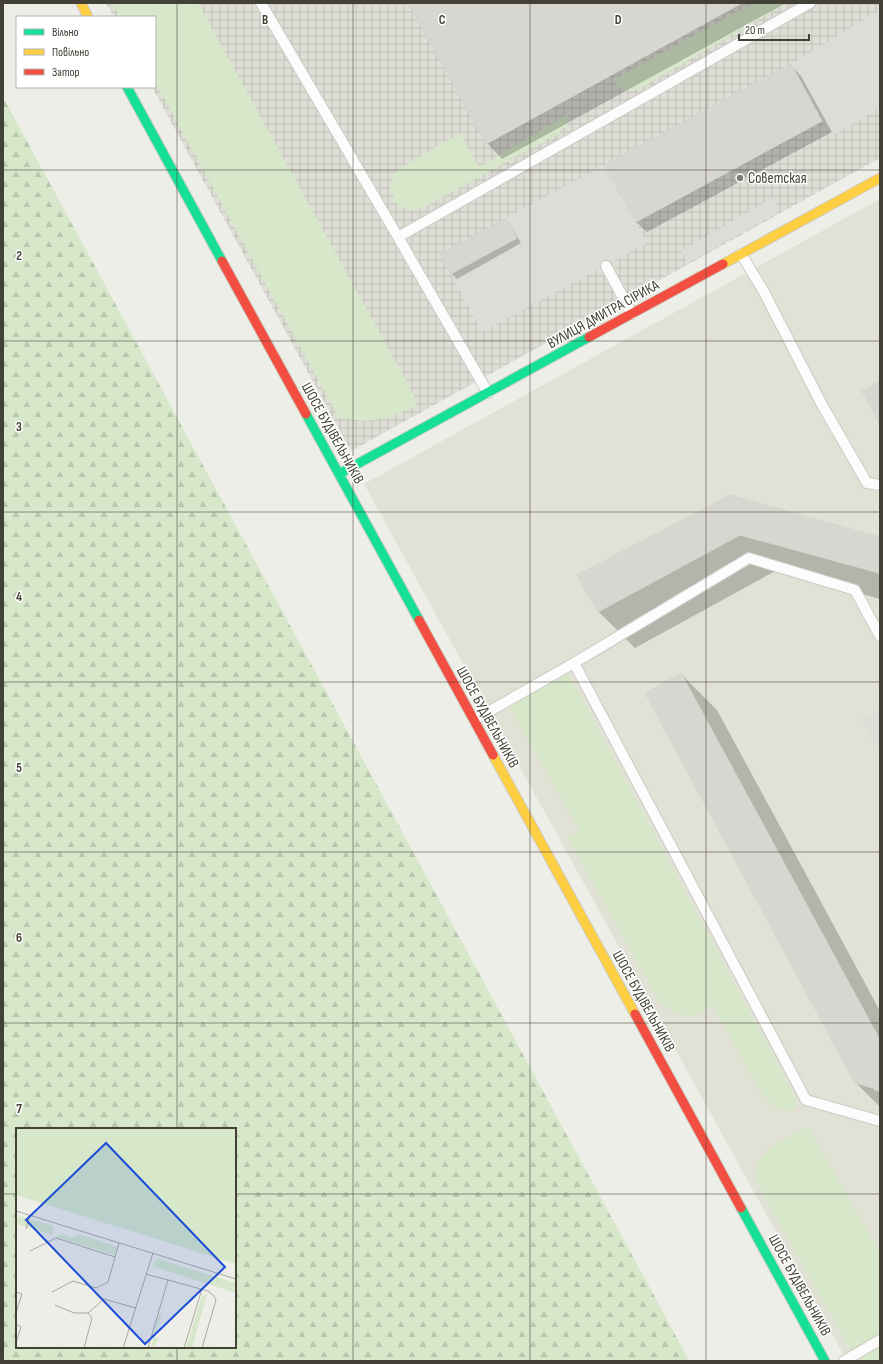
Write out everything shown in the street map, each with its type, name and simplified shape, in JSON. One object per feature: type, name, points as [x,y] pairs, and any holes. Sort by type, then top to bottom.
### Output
[{"type":"main road","points":[[81,3],[88,16]]},
{"type":"main road","name":"ШОСЕ БУДІВЕЛЬНИКІВ","points":[[128,88],[825,1361]]},
{"type":"main road","name":"ВУЛИЦЯ ДМИТРА СІРИКА","points":[[339,474],[880,178]]},
{"type":"lane","points":[[261,3],[488,393]]},
{"type":"lane","points":[[398,237],[810,3]]},
{"type":"lane","points":[[741,254],[764,292],[822,403],[867,483],[880,485]]},
{"type":"lane","points":[[606,266],[632,314]]},
{"type":"lane","points":[[474,720],[574,663],[749,558],[855,590],[880,636]]},
{"type":"lane","points":[[574,663],[806,1100],[880,1121]]},
{"type":"lane","points":[[844,1361],[880,1340]]},
{"type":"shaded area","points":[[106,3],[880,3],[880,158],[351,451],[153,88],[156,88],[156,16],[113,16]]},
{"type":"shaded area","points":[[880,10],[880,108],[832,136],[791,64]]},
{"type":"shaded area","points":[[604,165],[647,243],[482,332],[451,274],[516,238],[506,218]]},
{"type":"shaded area","points":[[772,198],[780,211],[688,263],[681,251]]},
{"type":"shaded area","points":[[880,199],[880,1361],[847,1361],[364,484]]},
{"type":"shaded area","points":[[880,709],[880,752],[861,720]]},
{"type":"green space","points":[[112,3],[198,3],[402,373],[417,405],[397,414],[380,419],[362,420],[339,418],[156,84],[156,16],[119,16]]},
{"type":"green space","points":[[753,3],[787,3],[637,90],[626,91],[618,86],[613,80]]},
{"type":"green space","points":[[3,97],[670,1325],[689,1361],[3,1361]]},
{"type":"green space","points":[[568,114],[567,125],[559,133],[421,209],[411,210],[401,207],[395,202],[390,186],[394,174],[400,168],[460,133],[479,167]]},
{"type":"green space","points":[[568,673],[798,1102],[792,1110],[787,1111],[779,1109],[765,1098],[753,1079],[713,1005],[692,1017],[674,1012],[659,1001],[568,838],[580,831],[509,706]]},
{"type":"green space","points":[[808,1127],[880,1253],[880,1361],[857,1361],[757,1183],[757,1166],[763,1156],[781,1142]]},
{"type":"building","points":[[408,3],[742,3],[486,144]]},
{"type":"building","points":[[791,64],[822,121],[636,222],[604,165]]},
{"type":"building","points":[[506,218],[517,238],[451,274],[440,254]]},
{"type":"building","points":[[880,381],[880,424],[862,391]]},
{"type":"building","points":[[730,495],[880,537],[880,575],[879,573],[740,535],[598,612],[577,575]]},
{"type":"building","points":[[681,673],[880,1040],[880,1090],[855,1083],[645,693]]},
{"type":"traffic: fast","points":[[128,88],[222,261]]},
{"type":"traffic: fast","points":[[339,474],[589,337]]},
{"type":"traffic: fast","points":[[306,414],[419,620]]},
{"type":"traffic: fast","points":[[741,1208],[825,1361]]},
{"type":"traffic: slow","points":[[81,3],[88,16]]},
{"type":"traffic: slow","points":[[723,264],[880,178]]},
{"type":"traffic: slow","points":[[493,755],[635,1014]]},
{"type":"traffic: jam","points":[[222,261],[306,414]]},
{"type":"traffic: jam","points":[[589,337],[723,264]]},
{"type":"traffic: jam","points":[[419,620],[493,755]]},
{"type":"traffic: jam","points":[[635,1014],[741,1208]]},
{"type":"place","name":"Советская","points":[[740,178]]}]
